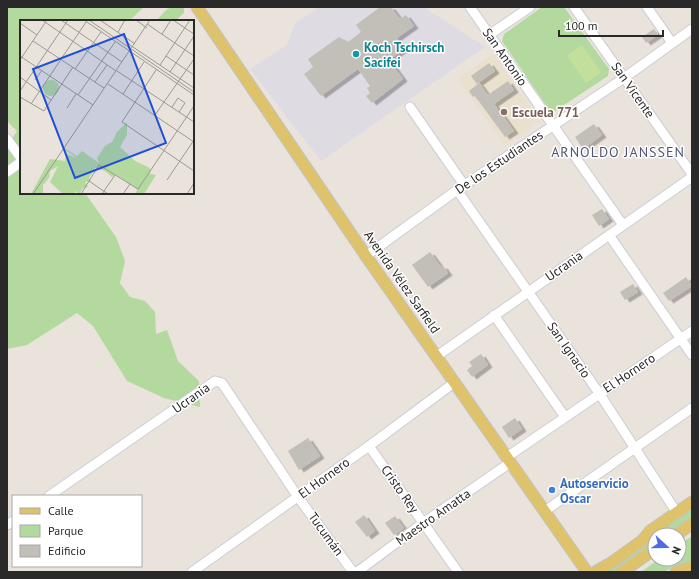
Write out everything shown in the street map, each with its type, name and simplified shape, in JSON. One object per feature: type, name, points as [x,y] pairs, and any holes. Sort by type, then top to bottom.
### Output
[{"type":"main road","name":"Avenida Vélez Sarfield","points":[[197,7],[366,256],[587,572]]},
{"type":"main road","points":[[595,572],[611,563],[642,540],[650,532],[692,502]]},
{"type":"main road","points":[[642,540],[647,539]]},
{"type":"main road","points":[[622,572],[647,555]]},
{"type":"main road","points":[[636,572],[647,564]]},
{"type":"main road","points":[[676,572],[692,567]]},
{"type":"street","name":"San Antonio","points":[[470,7],[623,225]]},
{"type":"street","points":[[490,35],[530,7]]},
{"type":"street","name":"San Vicente","points":[[574,7],[692,174]]},
{"type":"street","points":[[647,7],[672,43]]},
{"type":"street","name":"De los Estudiantes","points":[[366,256],[460,188],[624,78],[692,29]]},
{"type":"street","name":"San Ignacio","points":[[410,107],[460,188],[529,292],[599,393],[677,513]]},
{"type":"street","points":[[7,139],[20,157]]},
{"type":"street","points":[[7,172],[20,163]]},
{"type":"street","name":"Ucrania","points":[[437,356],[692,177]]},
{"type":"street","points":[[609,235],[692,355]]},
{"type":"street","points":[[494,315],[565,417]]},
{"type":"street","name":"El Hornero","points":[[509,460],[599,393],[692,331]]},
{"type":"street","name":"Ucrania","points":[[50,495],[215,381],[222,383],[298,497]]},
{"type":"street","name":"El Hornero","points":[[192,572],[369,446],[455,382]]},
{"type":"street","points":[[545,511],[692,408]]},
{"type":"street","name":"Cristo Rey","points":[[369,446],[458,572]]},
{"type":"street","name":"Maestro Amatta","points":[[357,572],[509,460]]},
{"type":"street","name":"Tucumán","points":[[298,497],[353,572]]},
{"type":"shaded area","points":[[320,7],[424,7],[485,47],[321,161],[250,69],[287,45],[295,23]]},
{"type":"shaded area","points":[[493,54],[540,121],[505,146],[458,79]]},
{"type":"green space","points":[[7,7],[144,7],[130,20],[20,20],[20,194],[86,194],[116,237],[125,261],[120,283],[130,297],[145,301],[155,312],[156,334],[167,330],[178,361],[199,381],[200,407],[164,398],[127,381],[93,326],[77,313],[27,345],[7,349],[7,146],[17,131],[7,121]]},
{"type":"green space","points":[[171,7],[184,7],[184,13],[176,20],[157,20]]},
{"type":"green space","points":[[542,7],[564,7],[609,69],[608,76],[555,111],[550,111],[502,41],[504,34]]},
{"type":"green space","points":[[582,45],[601,72],[586,83],[567,56]]},
{"type":"green space","points":[[687,510],[692,512],[692,520],[682,527],[663,527]]},
{"type":"green space","points":[[692,536],[692,561],[687,563],[687,539]]},
{"type":"green space","points":[[646,545],[647,551],[616,572],[608,572]]},
{"type":"green space","points":[[648,567],[676,567],[662,572],[641,572]]},
{"type":"building","name":"Koch Tschirsch Sacifei","points":[[380,7],[391,7],[400,19],[406,15],[414,26],[397,38],[404,49],[389,60],[403,79],[372,103],[366,96],[370,93],[367,88],[370,86],[358,69],[321,96],[304,74],[313,67],[308,59],[339,37],[348,42],[361,32],[356,25]]},
{"type":"building","points":[[654,29],[658,35],[646,43],[642,37]]},
{"type":"building","points":[[489,63],[495,71],[477,84],[471,76]]},
{"type":"building","points":[[508,81],[514,90],[494,104],[514,131],[505,137],[475,96],[473,97],[469,91],[479,83],[488,95]]},
{"type":"building","points":[[594,124],[602,135],[583,149],[575,137]]},
{"type":"building","points":[[602,209],[609,219],[599,226],[592,215]]},
{"type":"building","points":[[430,252],[441,267],[443,266],[448,273],[428,287],[412,265]]},
{"type":"building","points":[[686,277],[692,286],[669,301],[663,293]]},
{"type":"building","points":[[633,284],[638,292],[625,300],[620,292]]},
{"type":"building","points":[[481,354],[488,365],[472,377],[467,370],[472,366],[469,362]]},
{"type":"building","points":[[515,418],[522,429],[509,438],[502,427]]},
{"type":"building","points":[[308,438],[320,456],[299,470],[288,451]]},
{"type":"building","points":[[364,515],[375,531],[367,537],[355,522]]},
{"type":"building","points":[[395,516],[404,528],[394,535],[385,523]]},
{"type":"place","name":"Koch Tschirsch Sacifei","points":[[356,54]]},
{"type":"place","name":"Escuela 771","points":[[504,112]]},
{"type":"place","name":"Autoservicio Oscar","points":[[552,490]]},
{"type":"district","name":"ARNOLDO JANSSEN","points":[[618,152]]}]
